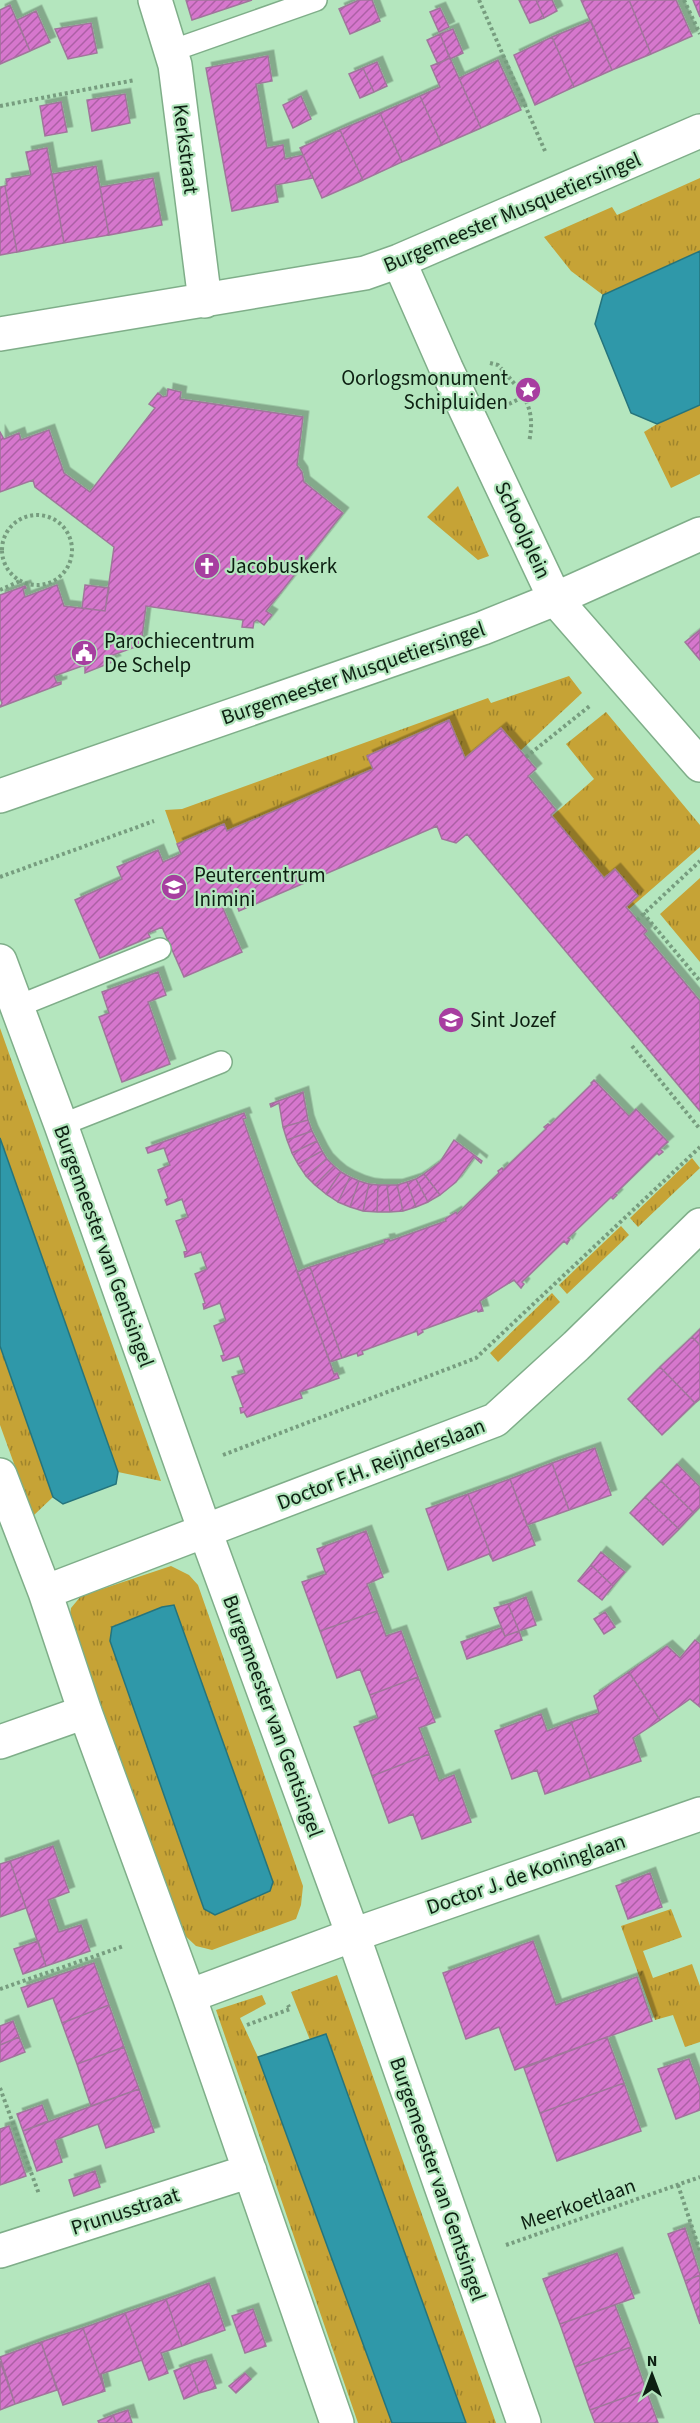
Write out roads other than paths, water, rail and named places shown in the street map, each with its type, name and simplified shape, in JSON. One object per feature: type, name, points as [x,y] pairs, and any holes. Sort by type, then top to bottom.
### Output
[{"type":"street","name":"Kerkstraat","points":[[155,0],[173,58],[205,301]]},
{"type":"street","name":"Burgemeester Musquetiersingel","points":[[0,334],[365,273],[399,261],[562,192],[700,131]]},
{"type":"street","name":"Schoolplein","points":[[399,261],[446,368],[555,599],[700,765]]},
{"type":"street","name":"Burgemeester Musquetiersingel","points":[[0,796],[483,628],[555,599],[700,534]]},
{"type":"street","name":"Burgemeester van Gentsingel","points":[[0,962],[61,1125],[183,1470],[352,1935],[524,2423]]},
{"type":"street","name":"Doctor F.H. Reijnderslaan","points":[[205,1531],[495,1420],[576,1346],[700,1225]]},
{"type":"street","points":[[0,1475],[45,1592],[85,1712],[189,1996],[337,2423]]},
{"type":"street","points":[[45,1592],[205,1531]]},
{"type":"street","points":[[0,1742],[85,1712]]},
{"type":"street","name":"Doctor J. de Koninglaan","points":[[352,1935],[700,1815]]},
{"type":"street","points":[[189,1996],[352,1935]]},
{"type":"street","name":"Prunusstraat","points":[[0,2252],[250,2171]]},
{"type":"lane","points":[[173,58],[316,0]]},
{"type":"lane","points":[[16,1007],[160,949]]},
{"type":"lane","points":[[61,1125],[221,1062]]},
{"type":"water","points":[[700,251],[700,405],[657,424],[631,413],[595,324],[603,295]]},
{"type":"water","points":[[0,1138],[118,1472],[116,1484],[63,1504],[53,1497],[0,1346]]},
{"type":"water","points":[[174,1605],[273,1882],[270,1891],[215,1915],[204,1909],[110,1641],[112,1627],[162,1607]]},
{"type":"water","points":[[326,2034],[466,2423],[392,2423],[258,2057]]},
{"type":"place","name":"Oorlogsmonument Schipluiden","points":[[528,390]]},
{"type":"place","name":"Jacobuskerk","points":[[207,566]]},
{"type":"place","name":"Parochiecentrum De Schelp","points":[[84,653]]},
{"type":"place","name":"Peutercentrum Inimini","points":[[174,887]]},
{"type":"place","name":"Sint Jozef","points":[[451,1020]]}]
